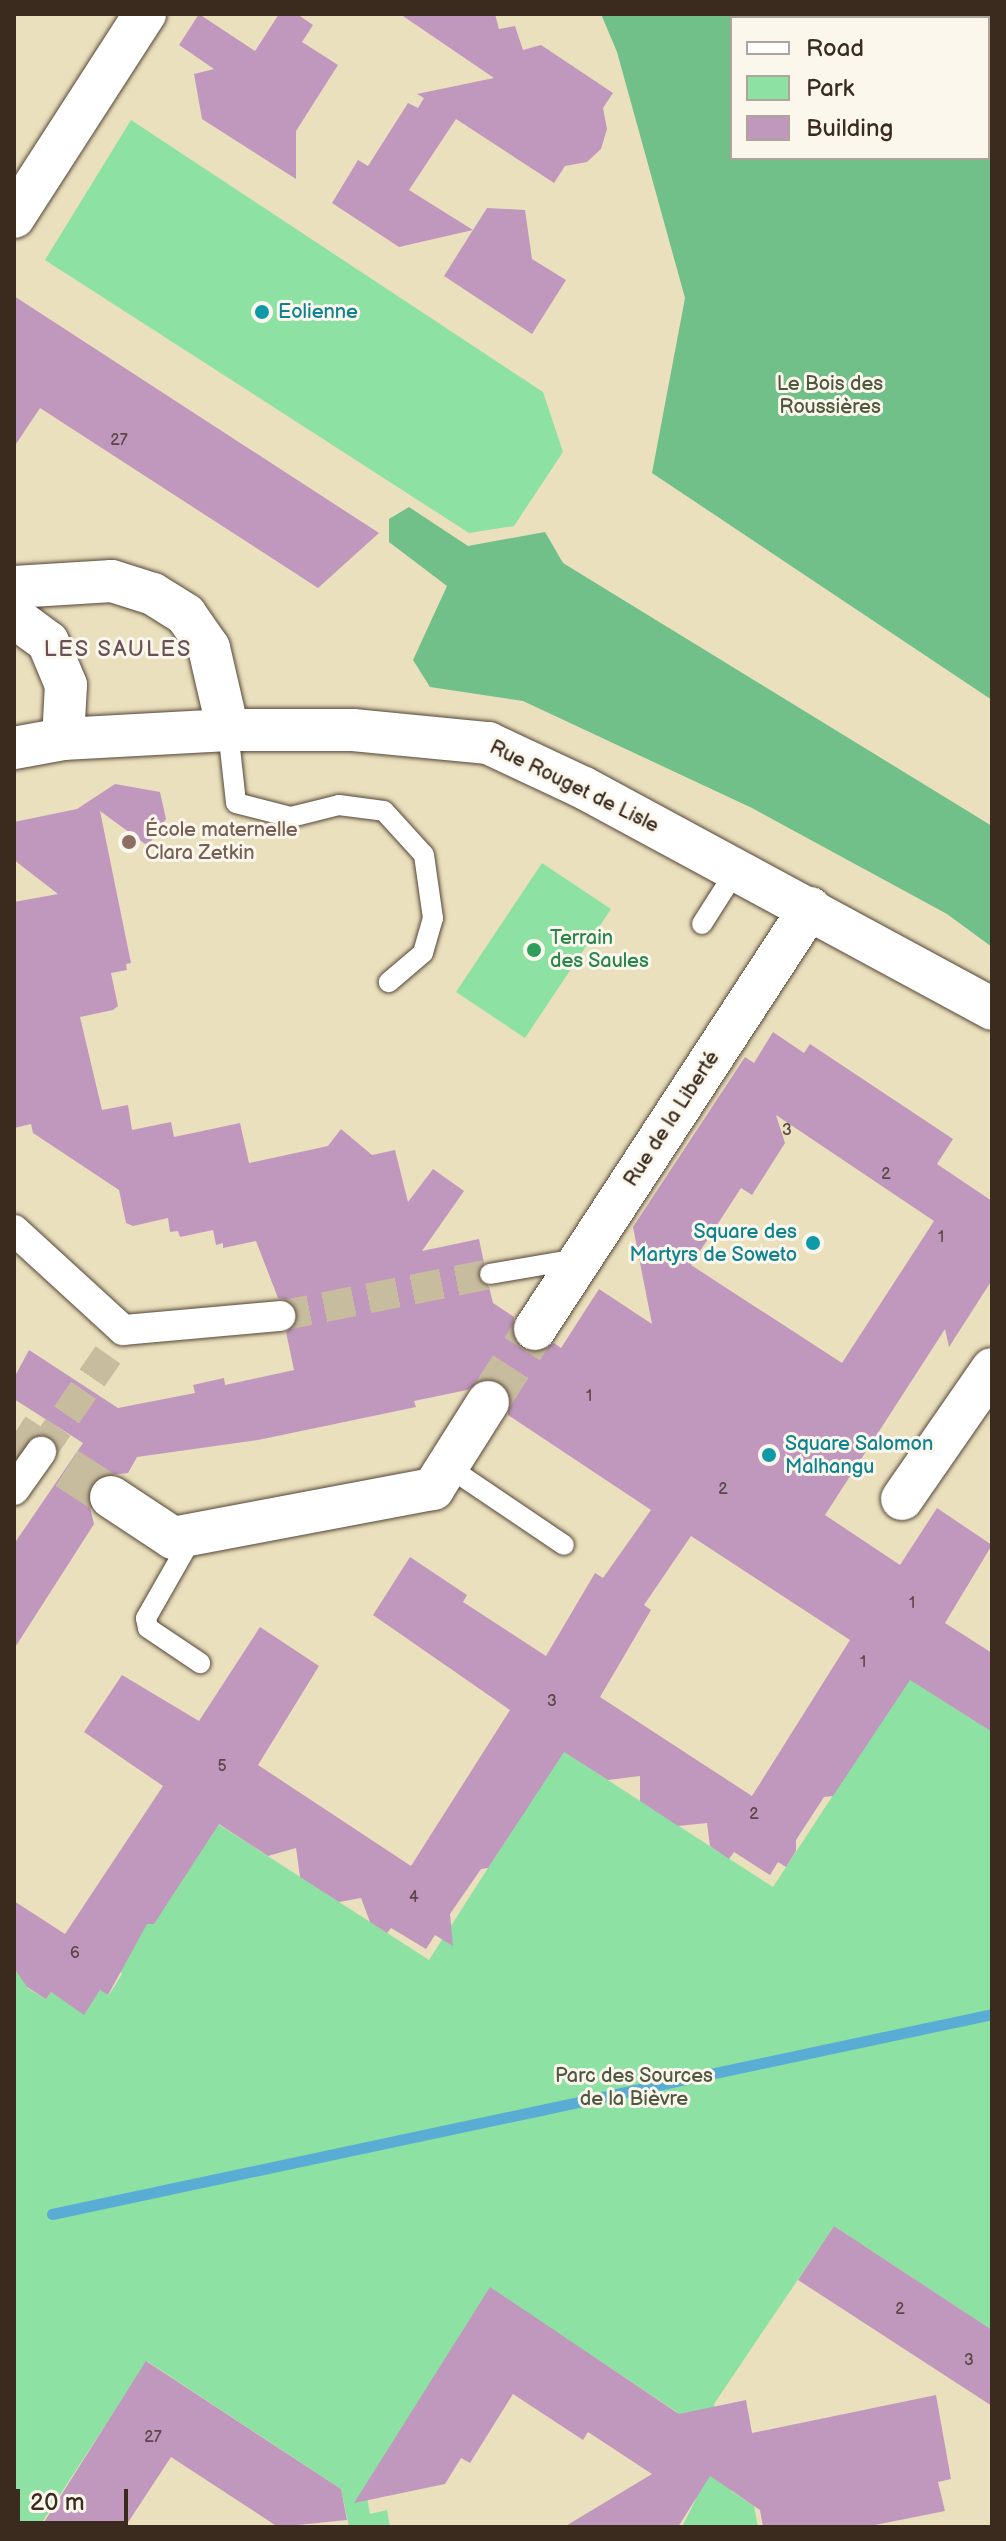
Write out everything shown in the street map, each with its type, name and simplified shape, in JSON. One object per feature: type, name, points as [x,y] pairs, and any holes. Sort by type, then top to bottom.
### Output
[{"type":"street","points":[[14,217],[145,14]]},
{"type":"street","points":[[14,587],[112,581],[153,594],[186,615],[209,648],[228,730]]},
{"type":"street","points":[[14,617],[48,642],[66,685],[63,739]]},
{"type":"street","name":"Rue Rouget de Lisle","points":[[14,748],[63,739],[228,730],[353,730],[488,743],[737,869],[992,1009]]},
{"type":"street","name":"Rue de la Liberté","points":[[535,1329],[810,908]]},
{"type":"street","points":[[14,1230],[123,1330],[280,1316]]},
{"type":"street","points":[[902,1499],[992,1369]]},
{"type":"street","points":[[111,1497],[173,1538],[433,1489],[488,1402]]},
{"type":"street","points":[[14,1490],[41,1452]]},
{"type":"lane","points":[[228,730],[236,803],[291,817],[339,805],[384,811],[424,855],[433,918],[423,953],[389,982]]},
{"type":"lane","points":[[702,924],[737,869]]},
{"type":"lane","points":[[490,1274],[581,1258]]},
{"type":"lane","points":[[447,1466],[564,1545]]},
{"type":"lane","points":[[194,1534],[146,1622],[200,1663]]},
{"type":"green space","name":"Le Bois des Roussières","points":[[601,14],[992,14],[992,700],[652,473],[685,298],[617,52]]},
{"type":"green space","points":[[131,120],[543,392],[563,452],[514,526],[469,533],[45,260]]},
{"type":"green space","points":[[409,507],[468,546],[545,532],[563,563],[992,826],[992,947],[947,914],[752,808],[523,701],[430,687],[413,660],[447,586],[389,542],[389,519]]},
{"type":"green space","name":"Terrain des Saules","points":[[542,863],[611,909],[525,1038],[456,992]]},
{"type":"green space","name":"Parc des Sources de la Bièvre","points":[[909,1679],[992,1732],[992,2330],[834,2226],[714,2404],[731,2491],[754,2506],[758,2527],[682,2527],[696,2499],[677,2412],[490,2288],[365,2486],[370,2514],[387,2510],[390,2527],[349,2527],[341,2489],[147,2361],[39,2527],[14,2527],[14,1968],[29,1978],[27,1988],[46,1999],[51,1992],[84,2014],[100,1990],[109,1995],[122,1974],[117,1965],[218,1824],[429,1960],[563,1751],[773,1887]]},
{"type":"building","points":[[199,14],[255,51],[279,14],[297,14],[313,25],[302,42],[338,65],[296,131],[296,179],[202,119],[194,74],[214,69],[179,45]]},
{"type":"building","points":[[400,14],[495,14],[499,29],[515,26],[523,50],[541,45],[613,93],[603,108],[607,129],[601,149],[587,162],[565,166],[554,183],[456,119],[409,190],[473,230],[399,247],[332,203],[358,160],[368,166],[408,103],[418,108],[424,98],[417,94],[494,78]]},
{"type":"building","points":[[487,208],[525,210],[532,259],[566,280],[532,334],[444,276]]},
{"type":"building","points":[[14,296],[379,533],[318,588],[40,408],[14,447]]},
{"type":"building","points":[[115,784],[160,792],[166,819],[148,846],[100,811],[131,963],[126,964],[127,970],[111,973],[118,1006],[113,1010],[80,1017],[102,1110],[128,1105],[132,1130],[171,1122],[174,1137],[240,1123],[249,1163],[328,1146],[341,1129],[372,1155],[395,1150],[408,1202],[433,1169],[464,1191],[422,1251],[479,1239],[484,1263],[477,1277],[489,1287],[493,1303],[514,1317],[513,1339],[523,1349],[534,1353],[554,1343],[561,1348],[599,1289],[652,1324],[633,1227],[745,1057],[754,1063],[773,1032],[804,1053],[810,1044],[953,1139],[937,1164],[992,1201],[992,1280],[949,1347],[945,1329],[825,1515],[900,1565],[937,1508],[992,1545],[945,1623],[992,1653],[992,1732],[910,1680],[833,1796],[824,1797],[796,1840],[796,1851],[786,1867],[778,1862],[770,1875],[734,1852],[729,1859],[710,1846],[707,1823],[678,1826],[640,1801],[640,1776],[608,1780],[564,1752],[488,1868],[481,1869],[450,1914],[453,1946],[435,1935],[426,1949],[391,1928],[387,1933],[370,1922],[361,1898],[339,1902],[300,1877],[296,1848],[268,1856],[219,1824],[154,1924],[147,1924],[108,1995],[100,1990],[84,2015],[51,1992],[46,1999],[27,1987],[14,1968],[14,1901],[65,1934],[163,1786],[84,1732],[122,1675],[199,1721],[260,1627],[319,1666],[258,1765],[411,1866],[510,1710],[373,1615],[410,1557],[467,1595],[463,1602],[546,1656],[595,1573],[603,1578],[651,1510],[508,1415],[509,1390],[488,1378],[467,1390],[414,1401],[416,1407],[258,1440],[137,1457],[128,1473],[100,1476],[87,1495],[94,1524],[14,1649],[14,1544],[83,1443],[14,1399],[14,1378],[29,1350],[118,1408],[195,1393],[193,1385],[224,1378],[225,1385],[294,1370],[286,1332],[296,1324],[298,1314],[288,1300],[278,1298],[256,1241],[223,1248],[223,1243],[216,1245],[213,1230],[180,1237],[178,1231],[170,1232],[168,1218],[133,1226],[126,1223],[119,1190],[33,1133],[31,1124],[14,1128],[14,902],[58,894],[14,860],[14,822],[77,809]],"holes":[[[776,1115],[934,1221],[842,1363],[691,1265],[741,1188],[752,1195],[785,1143]],[[691,1536],[850,1640],[752,1796],[600,1697],[651,1610],[644,1605]]]},
{"type":"building","points":[[834,2226],[992,2330],[992,2406],[798,2280]]},
{"type":"building","points":[[490,2287],[679,2414],[746,2400],[752,2433],[936,2395],[951,2479],[938,2482],[945,2511],[865,2527],[763,2527],[760,2510],[710,2476],[678,2527],[564,2527],[652,2474],[588,2432],[583,2440],[513,2394],[470,2463],[461,2458],[445,2484],[354,2503]]},
{"type":"building","points":[[146,2361],[341,2489],[347,2520],[278,2527],[171,2457],[125,2527],[41,2527]]},
{"type":"waterway","points":[[52,2214],[992,2014]]},
{"type":"tunnel","points":[[280,1316],[490,1274]]},
{"type":"tunnel","points":[[488,1402],[535,1329]]},
{"type":"tunnel","points":[[41,1452],[108,1355]]},
{"type":"tunnel","points":[[14,1434],[111,1497]]},
{"type":"place","name":"Eolienne","points":[[262,312]]},
{"type":"place","name":"École maternelle Clara Zetkin","points":[[129,842]]},
{"type":"place","name":"Terrain des Saules","points":[[534,950]]},
{"type":"place","name":"Square des Martyrs de Soweto","points":[[813,1243]]},
{"type":"place","name":"Square Salomon Malhangu","points":[[769,1455]]},
{"type":"district","name":"LES SAULES","points":[[118,650]]}]
